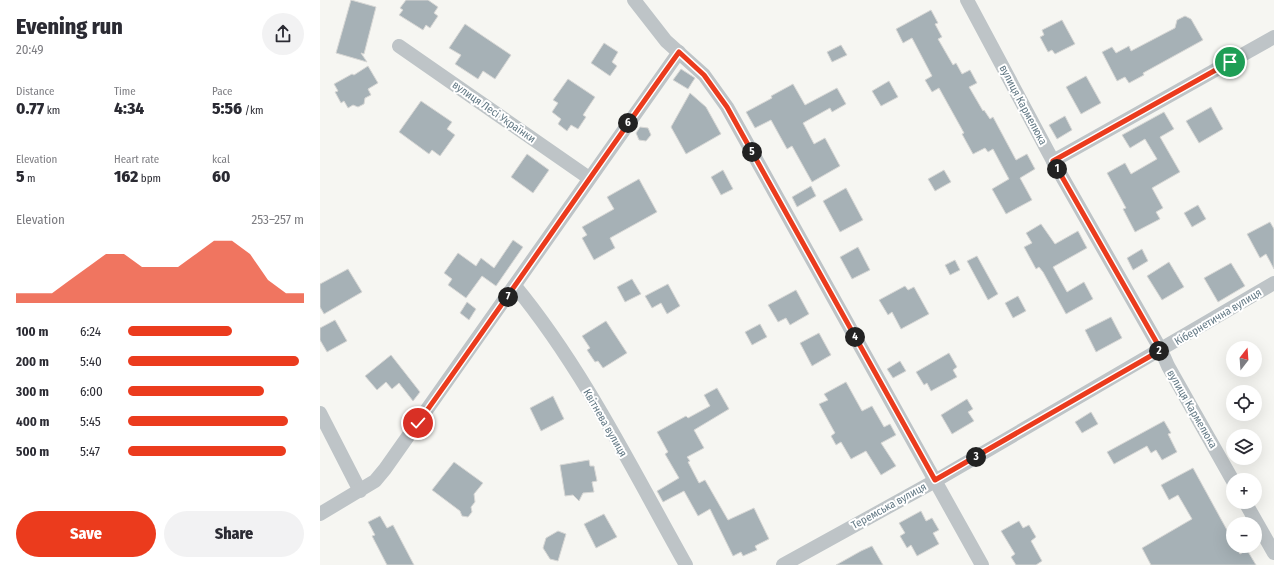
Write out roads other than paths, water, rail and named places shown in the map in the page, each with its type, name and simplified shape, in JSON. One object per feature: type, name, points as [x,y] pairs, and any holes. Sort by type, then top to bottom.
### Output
[{"type":"street","points":[[634,0],[666,40],[704,75],[727,107],[982,565]]},
{"type":"street","name":"вулиця Кармелюка","points":[[967,0],[1053,161],[1161,350],[1168,366],[1228,473]]},
{"type":"street","points":[[1053,161],[1274,37]]},
{"type":"street","name":"вулиця Лесі Українки","points":[[399,46],[589,178]]},
{"type":"street","points":[[320,514],[375,481],[385,469],[679,52]]},
{"type":"street","name":"Кібернетична вулиця","points":[[1161,350],[1274,283]]},
{"type":"street","name":"Квітнева вулиця","points":[[515,286],[535,311],[586,389],[686,565]]},
{"type":"street","name":"Теремська вулиця","points":[[783,565],[935,480],[1161,350]]},
{"type":"street","points":[[320,413],[360,491]]},
{"type":"street","points":[[1249,509],[1274,553]]}]
